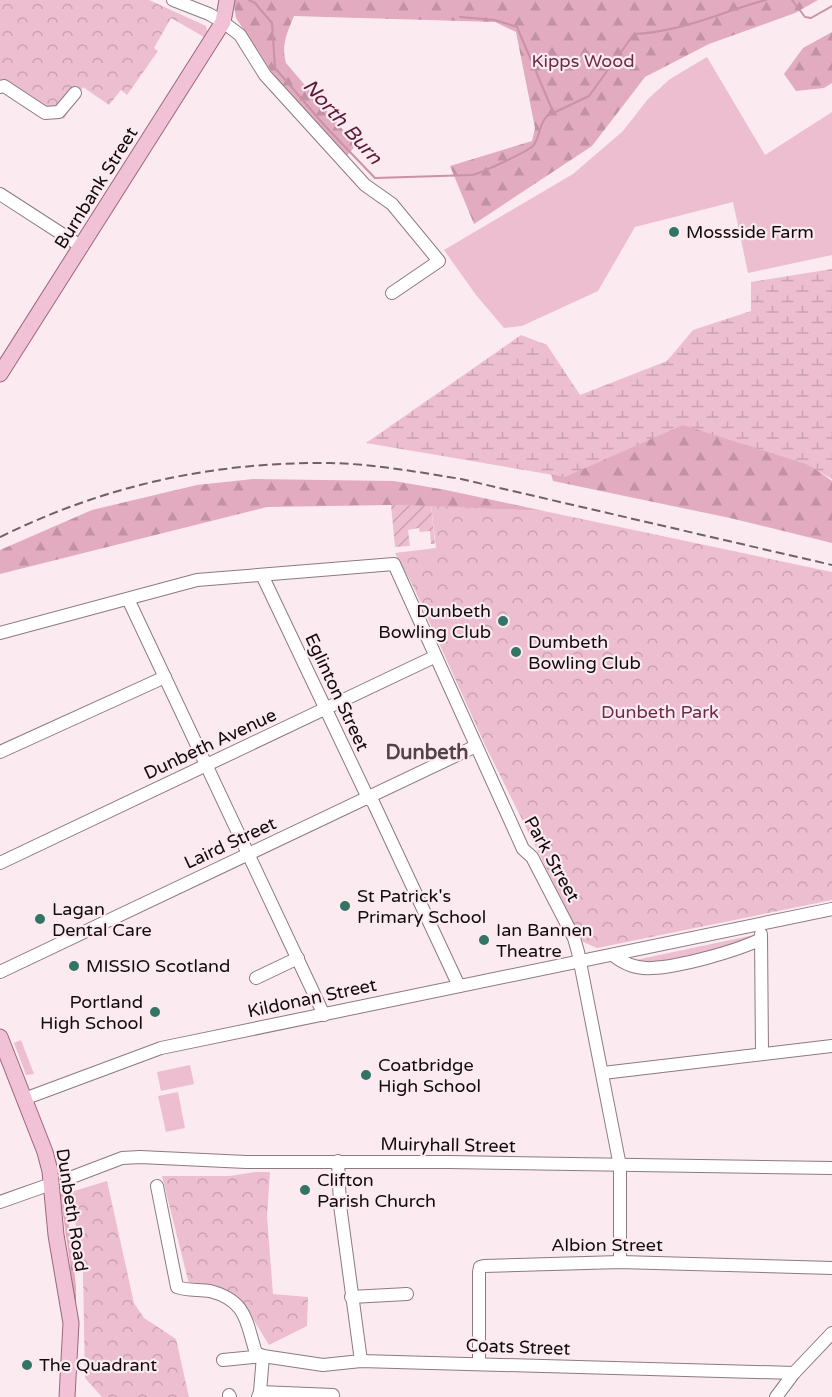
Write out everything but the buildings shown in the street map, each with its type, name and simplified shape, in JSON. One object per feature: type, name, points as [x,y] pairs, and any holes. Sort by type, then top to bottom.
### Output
[{"type":"main road","points":[[223,22],[227,0]]},
{"type":"main road","name":"Burnbank Street","points":[[0,374],[223,22]]},
{"type":"main road","name":"Dunbeth Road","points":[[0,1037],[45,1152],[51,1184],[56,1235],[71,1323],[67,1397]]},
{"type":"street","points":[[173,0],[223,22],[240,34],[265,75],[365,185],[392,204],[439,261],[392,293]]},
{"type":"street","points":[[0,87],[4,87],[45,113],[59,112],[75,93]]},
{"type":"street","points":[[0,194],[82,247]]},
{"type":"street","name":"Park Street","points":[[261,575],[394,564],[434,657],[523,849],[532,857],[574,938],[620,1166],[620,1262]]},
{"type":"street","points":[[0,633],[197,580],[261,575]]},
{"type":"street","name":"Eglinton Street","points":[[261,575],[368,798],[373,802],[459,986]]},
{"type":"street","points":[[128,599],[324,1015]]},
{"type":"street","name":"Dunbeth Avenue","points":[[0,862],[434,657]]},
{"type":"street","points":[[0,752],[165,676]]},
{"type":"street","name":"Laird Street","points":[[0,972],[476,747]]},
{"type":"street","name":"Kildonan Street","points":[[24,1099],[161,1048],[832,909]]},
{"type":"street","points":[[760,924],[762,1054]]},
{"type":"street","points":[[613,955],[628,964],[651,968],[707,957],[761,939]]},
{"type":"street","points":[[256,978],[298,958]]},
{"type":"street","points":[[603,1073],[832,1046]]},
{"type":"street","name":"Muiryhall Street","points":[[68,1179],[122,1158],[140,1157],[246,1162],[338,1161],[832,1168]]},
{"type":"street","points":[[338,1161],[340,1205],[361,1361]]},
{"type":"street","points":[[0,1202],[51,1184]]},
{"type":"street","points":[[157,1186],[177,1287],[187,1291],[196,1289],[211,1292],[226,1298],[239,1308],[249,1322],[256,1353],[263,1356],[259,1394],[333,1395]]},
{"type":"street","name":"Albion Street","points":[[479,1364],[480,1267],[502,1264],[620,1262],[832,1268]]},
{"type":"street","points":[[351,1298],[407,1294]]},
{"type":"street","points":[[776,1397],[794,1372],[832,1333]]},
{"type":"street","name":"Coats Street","points":[[223,1360],[263,1356],[323,1365],[361,1361],[794,1372]]},
{"type":"green space","points":[[0,0],[149,0],[206,26],[207,31],[204,37],[171,18],[154,48],[158,51],[127,95],[121,90],[109,105],[83,87],[64,119],[0,81]]},
{"type":"green space","name":"Kipps Wood","points":[[233,0],[818,0],[795,13],[709,44],[645,77],[592,146],[474,224],[450,166],[532,141],[535,128],[516,32],[495,22],[294,16],[284,45],[286,63],[356,145],[346,157],[273,74],[236,18]]},
{"type":"green space","points":[[832,32],[832,83],[824,88],[796,91],[784,74],[803,48]]},
{"type":"green space","points":[[707,57],[765,155],[832,112],[832,255],[748,273],[733,202],[635,227],[598,291],[522,326],[504,328],[476,295],[444,250],[573,174],[623,131],[648,99],[670,79]]},
{"type":"green space","points":[[832,269],[832,479],[806,464],[683,425],[565,477],[366,443],[521,335],[547,345],[580,395],[667,361],[693,330],[751,311],[751,282]]},
{"type":"green space","points":[[657,387],[697,422],[807,463],[832,481],[832,543],[730,518],[553,481],[548,463]]},
{"type":"green space","points":[[253,479],[394,481],[544,511],[391,505],[267,507],[0,574],[0,550],[92,510],[197,485]]},
{"type":"green space","points":[[391,505],[431,506],[435,544],[431,544],[430,531],[420,532],[419,528],[408,530],[410,546],[395,547]]},
{"type":"green space","name":"Dunbeth Park","points":[[431,506],[544,511],[832,572],[832,900],[597,948],[583,942],[486,747],[414,588],[395,553],[436,548]]},
{"type":"green space","points":[[754,935],[755,937],[730,947],[651,965],[631,961]]},
{"type":"green space","points":[[21,1040],[34,1074],[26,1075],[14,1043]]},
{"type":"green space","points":[[190,1065],[194,1084],[161,1091],[157,1072]]},
{"type":"green space","points":[[178,1092],[185,1128],[166,1132],[158,1096]]},
{"type":"green space","points":[[270,1172],[267,1216],[273,1294],[308,1297],[307,1326],[269,1345],[247,1309],[190,1288],[162,1176],[230,1176]]},
{"type":"green space","points":[[107,1181],[134,1303],[144,1318],[176,1339],[189,1397],[102,1397],[85,1378],[83,1274],[71,1192]]},
{"type":"green space","points":[[65,1193],[76,1286],[76,1329],[70,1263],[60,1194]]},
{"type":"waterway","name":"North Burn","points":[[249,0],[255,3],[272,23],[275,68],[326,127],[375,178],[472,175],[494,167],[533,146],[547,116],[589,96],[634,34],[658,32],[683,26],[766,0]]},
{"type":"waterway","name":"North Burn","points":[[792,0],[805,17],[811,18],[832,6]]},
{"type":"waterway","points":[[460,17],[495,20],[517,27],[554,114]]},
{"type":"railway","points":[[0,537],[80,503],[160,480],[244,467],[330,463],[412,471],[461,479],[832,565]]},
{"type":"place","name":"Mossside Farm","points":[[674,232]]},
{"type":"place","name":"Dunbeth Bowling Club","points":[[503,621]]},
{"type":"place","name":"Dumbeth Bowling Club","points":[[516,652]]},
{"type":"place","name":"St Patrick's Primary School","points":[[345,906]]},
{"type":"place","name":"Lagan Dental Care","points":[[40,919]]},
{"type":"place","name":"Ian Bannen Theatre","points":[[484,940]]},
{"type":"place","name":"MISSIO Scotland","points":[[74,966]]},
{"type":"place","name":"Portland High School","points":[[155,1012]]},
{"type":"place","name":"Coatbridge High School","points":[[366,1075]]},
{"type":"place","name":"Clifton Parish Church","points":[[305,1190]]},
{"type":"place","name":"The Quadrant","points":[[27,1365]]},
{"type":"district","name":"Dunbeth","points":[[427,753]]}]
